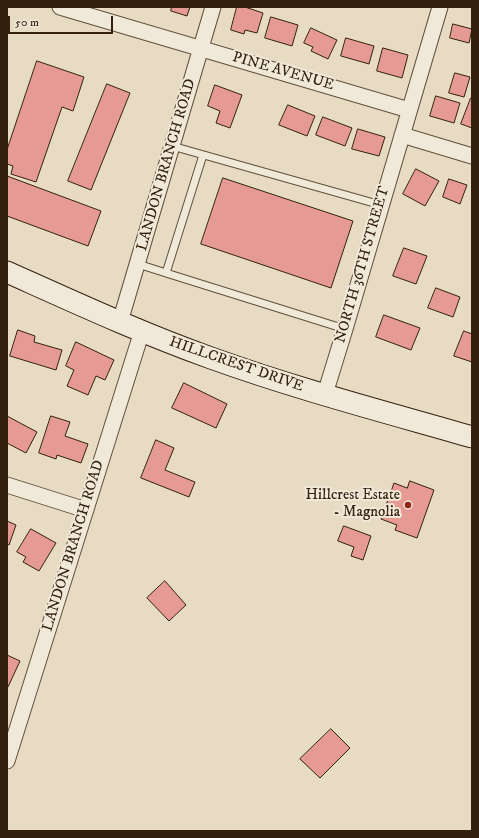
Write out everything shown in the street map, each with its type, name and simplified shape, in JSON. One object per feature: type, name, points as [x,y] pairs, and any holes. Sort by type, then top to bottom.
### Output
[{"type":"main road","name":"HILLCREST DRIVE","points":[[7,272],[120,322],[211,358],[472,438]]},
{"type":"street","name":"PINE AVENUE","points":[[60,7],[409,110]]},
{"type":"street","name":"LANDON BRANCH ROAD","points":[[120,322],[213,7]]},
{"type":"street","points":[[440,7],[402,135],[472,156]]},
{"type":"street","name":"NORTH 36TH STREET","points":[[325,394],[402,135]]},
{"type":"street","name":"LANDON BRANCH ROAD","points":[[7,761],[12,725],[86,510],[142,331]]},
{"type":"street","points":[[7,485],[86,510]]},
{"type":"lane","points":[[172,146],[381,205]]},
{"type":"lane","points":[[166,273],[203,155]]},
{"type":"lane","points":[[138,264],[345,329]]},
{"type":"building","points":[[172,7],[190,7],[187,16],[171,11]]},
{"type":"building","points":[[237,7],[245,7],[263,13],[257,33],[245,30],[244,34],[231,30]]},
{"type":"building","points":[[271,17],[298,25],[292,46],[265,38]]},
{"type":"building","points":[[453,24],[472,29],[469,43],[450,38]]},
{"type":"building","points":[[311,28],[337,40],[328,59],[311,51],[313,47],[304,43]]},
{"type":"building","points":[[346,38],[374,46],[369,64],[341,56]]},
{"type":"building","points":[[383,48],[408,55],[402,78],[377,71]]},
{"type":"building","points":[[37,61],[84,77],[73,111],[62,107],[36,182],[11,174],[13,166],[7,164],[7,150]]},
{"type":"building","points":[[455,73],[470,77],[464,97],[449,93]]},
{"type":"building","points":[[107,84],[130,93],[91,190],[68,181]]},
{"type":"building","points":[[215,85],[242,95],[230,128],[216,123],[220,111],[208,106]]},
{"type":"building","points":[[436,96],[460,103],[454,123],[430,116]]},
{"type":"building","points":[[472,98],[472,128],[461,124]]},
{"type":"building","points":[[288,105],[315,116],[307,136],[279,125]]},
{"type":"building","points":[[323,117],[352,128],[345,146],[316,135]]},
{"type":"building","points":[[358,129],[385,137],[379,156],[352,149]]},
{"type":"building","points":[[416,169],[439,181],[425,206],[403,194]]},
{"type":"building","points":[[7,176],[101,211],[88,246],[7,216]]},
{"type":"building","points":[[223,178],[353,221],[331,288],[201,244]]},
{"type":"building","points":[[449,179],[467,185],[460,204],[443,197]]},
{"type":"building","points":[[404,248],[427,256],[416,284],[393,276]]},
{"type":"building","points":[[436,288],[460,297],[453,317],[428,308]]},
{"type":"building","points":[[384,315],[420,328],[411,350],[376,337]]},
{"type":"building","points":[[18,330],[35,336],[34,342],[62,350],[56,370],[10,356]]},
{"type":"building","points":[[464,331],[472,334],[472,362],[454,356]]},
{"type":"building","points":[[76,342],[114,360],[105,380],[96,376],[88,395],[67,386],[74,370],[66,366]]},
{"type":"building","points":[[184,383],[227,404],[216,428],[172,408]]},
{"type":"building","points":[[7,416],[37,432],[26,453],[7,443]]},
{"type":"building","points":[[51,416],[70,422],[65,436],[88,444],[81,463],[57,455],[56,459],[39,453]]},
{"type":"building","points":[[156,440],[174,448],[165,470],[195,482],[189,497],[141,478]]},
{"type":"building","name":"Hillcrest Estate - Magnolia","points":[[410,481],[434,490],[417,538],[395,530],[397,525],[381,519],[394,483],[407,488]]},
{"type":"building","points":[[7,521],[16,525],[9,545],[7,544]]},
{"type":"building","points":[[344,526],[371,536],[363,560],[351,556],[354,547],[338,541]]},
{"type":"building","points":[[31,529],[56,543],[39,571],[23,562],[26,557],[17,552]]},
{"type":"building","points":[[165,581],[186,605],[169,621],[147,598]]},
{"type":"building","points":[[7,655],[20,661],[8,687],[7,687]]},
{"type":"building","points":[[331,729],[350,748],[320,778],[300,759]]},
{"type":"place","name":"Hillcrest Estate - Magnolia","points":[[408,505]]}]
